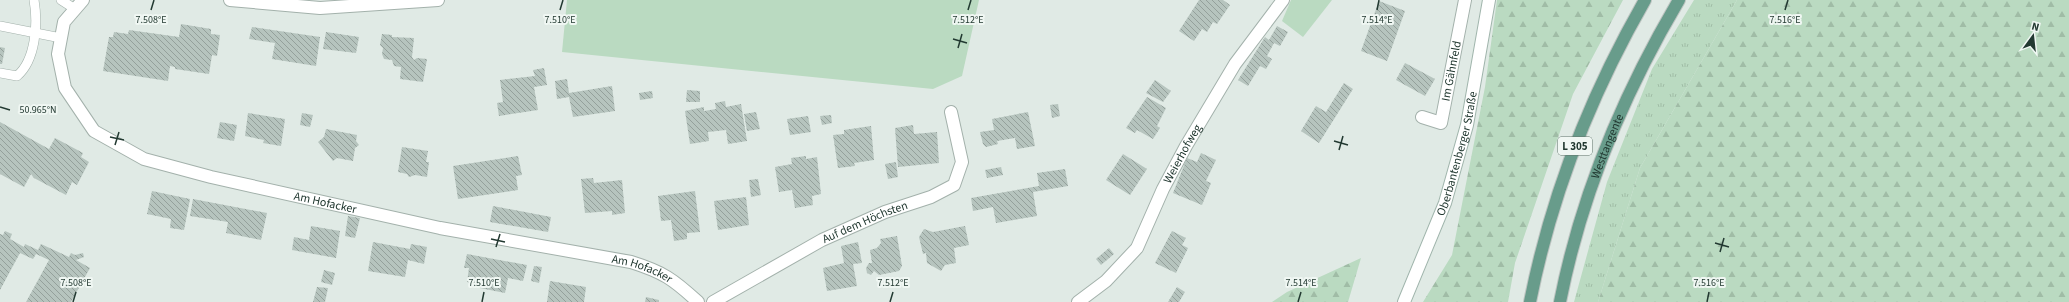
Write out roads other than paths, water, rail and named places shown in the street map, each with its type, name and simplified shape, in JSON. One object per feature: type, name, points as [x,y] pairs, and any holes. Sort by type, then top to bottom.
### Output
[{"type":"main road","name":"L 305","points":[[1530,302],[1549,224],[1565,173],[1584,122],[1609,67],[1645,0]]},
{"type":"main road","name":"Westtangente","points":[[1560,302],[1576,236],[1592,184],[1612,133],[1634,83],[1679,0]]},
{"type":"street","points":[[230,0],[320,8],[438,0]]},
{"type":"street","name":"Weierhofweg","points":[[1078,302],[1106,282],[1137,248],[1163,189],[1186,146],[1235,64],[1283,0]]},
{"type":"street","name":"Im Gähnfeld","points":[[1422,117],[1441,123],[1465,0]]},
{"type":"street","name":"Oberbantenberger Straße","points":[[1404,302],[1445,203],[1468,118],[1489,0]]},
{"type":"street","name":"Am Hofacker","points":[[79,4],[64,22],[58,54],[65,88],[94,131],[144,159],[226,181],[440,228],[631,262],[657,270],[677,283],[698,302]]},
{"type":"street","name":"Auf dem Höchsten","points":[[713,302],[822,240],[885,212],[932,197],[954,185],[962,162],[951,112]]},
{"type":"lane","points":[[0,73],[17,76],[25,70],[30,56],[37,13],[34,0]]},
{"type":"lane","points":[[61,0],[79,4]]},
{"type":"lane","points":[[0,26],[62,38]]}]
